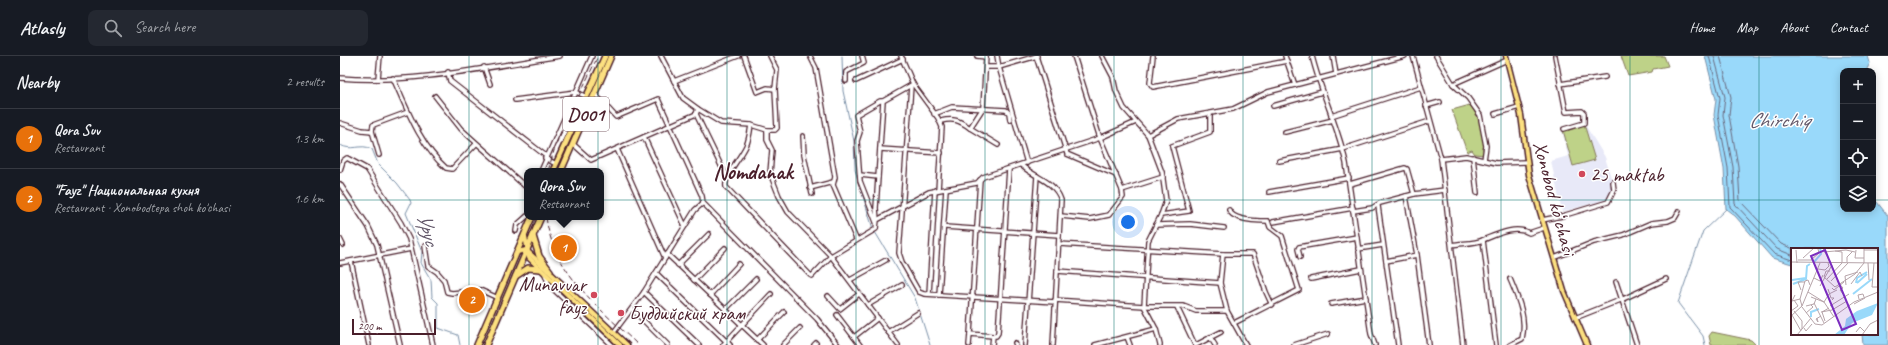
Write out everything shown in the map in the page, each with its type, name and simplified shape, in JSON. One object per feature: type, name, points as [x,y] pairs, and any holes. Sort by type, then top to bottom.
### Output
[{"type":"highway","name":"D001","points":[[562,168],[611,56]]},
{"type":"highway","name":"D001","points":[[554,168],[603,57]]},
{"type":"highway","points":[[477,345],[531,220]]},
{"type":"highway","points":[[486,345],[540,220]]},
{"type":"highway","points":[[532,237],[539,256],[548,273]]},
{"type":"highway","points":[[514,279],[525,269],[540,269]]},
{"type":"highway","points":[[485,328],[489,327],[492,331]]},
{"type":"main road","name":"Xonobod koʻchasi","points":[[1506,58],[1519,107],[1526,162],[1544,228],[1575,318],[1587,345]]},
{"type":"main road","points":[[532,237],[524,235],[526,250],[529,258],[540,269],[548,273],[628,345]]},
{"type":"main road","points":[[517,252],[526,250]]},
{"type":"main road","points":[[526,250],[620,345]]},
{"type":"main road","points":[[606,332],[610,328]]},
{"type":"street","points":[[378,79],[380,56]]},
{"type":"street","points":[[340,78],[393,78],[448,72],[560,56]]},
{"type":"street","points":[[542,168],[592,56]]},
{"type":"street","points":[[661,56],[683,98],[698,109],[721,123],[751,125],[766,130],[775,130],[777,128],[775,89],[777,70],[770,56]]},
{"type":"street","points":[[674,81],[738,56]]},
{"type":"street","points":[[744,56],[757,92],[767,88],[775,89]]},
{"type":"street","points":[[810,56],[816,68],[835,177],[833,182],[842,210],[856,239]]},
{"type":"street","points":[[846,81],[846,72],[864,63],[862,56]]},
{"type":"street","points":[[970,128],[983,108],[986,56],[976,56]]},
{"type":"street","points":[[998,56],[999,67],[1028,163]]},
{"type":"street","points":[[986,67],[999,67],[1037,56],[1068,155],[1116,175]]},
{"type":"street","points":[[1061,216],[1090,219],[1109,215],[1123,197],[1122,190],[1100,138],[1074,56]]},
{"type":"street","points":[[1102,56],[1113,77],[1119,99],[1148,135],[1163,177],[1166,201],[1161,215],[1149,238],[1144,306],[1156,329],[1160,345]]},
{"type":"street","points":[[1152,56],[1150,83],[1153,87],[1287,61]]},
{"type":"street","points":[[1286,56],[1295,85]]},
{"type":"street","points":[[1312,56],[1318,80],[1343,149],[1350,184],[1356,237],[1371,334],[1375,345]]},
{"type":"street","points":[[1333,56],[1336,74]]},
{"type":"street","points":[[1148,135],[1178,119],[1233,109],[1268,92],[1404,56]]},
{"type":"street","points":[[1413,56],[1441,159],[1463,345]]},
{"type":"street","points":[[1436,56],[1453,84],[1468,98],[1480,115],[1486,146],[1484,160]]},
{"type":"street","points":[[1555,56],[1566,112],[1583,111],[1585,120],[1584,123],[1564,129]]},
{"type":"street","points":[[856,81],[902,57],[912,85],[940,121],[942,132],[941,153],[929,294]]},
{"type":"street","points":[[1453,84],[1506,58]]},
{"type":"street","points":[[484,67],[490,84]]},
{"type":"street","points":[[448,72],[450,81],[556,164]]},
{"type":"street","points":[[1560,84],[1605,77]]},
{"type":"street","points":[[393,78],[408,112],[427,146],[448,170],[453,168],[476,144]]},
{"type":"street","points":[[876,221],[860,181],[857,141],[860,132],[856,115],[912,85]]},
{"type":"street","points":[[912,85],[900,257],[919,292],[939,295],[1000,299],[1144,306],[1186,306],[1196,311],[1227,311]]},
{"type":"street","points":[[1285,132],[1421,88]]},
{"type":"street","points":[[515,100],[576,92],[586,97]]},
{"type":"street","points":[[1273,106],[1322,92]]},
{"type":"street","points":[[594,94],[598,96],[616,117],[658,99],[702,196],[703,203],[817,319],[838,345]]},
{"type":"street","points":[[435,96],[456,124],[476,144],[524,185]]},
{"type":"street","points":[[696,114],[726,176],[725,184],[727,190],[810,275],[814,275],[831,256],[876,227],[883,101]]},
{"type":"street","points":[[1426,106],[1440,102]]},
{"type":"street","points":[[934,114],[952,107],[983,108],[1006,110],[1009,113],[1010,120]]},
{"type":"street","points":[[1495,114],[1519,107]]},
{"type":"street","points":[[572,144],[576,146],[589,160],[696,114],[698,109]]},
{"type":"street","points":[[379,155],[372,131],[373,125],[408,112]]},
{"type":"street","points":[[1161,215],[1189,211],[1172,146],[1210,132],[1210,114]]},
{"type":"street","points":[[940,121],[952,119],[958,120],[998,145]]},
{"type":"street","points":[[1279,162],[1343,149],[1430,121]]},
{"type":"street","points":[[876,221],[937,190],[973,184],[983,177],[1100,138],[1136,122]]},
{"type":"street","points":[[340,123],[362,130],[372,131]]},
{"type":"street","points":[[726,176],[736,165],[746,145],[751,125]]},
{"type":"street","points":[[766,130],[767,140],[772,150],[770,173],[779,196],[788,212],[831,256],[898,345]]},
{"type":"street","points":[[803,136],[812,194]]},
{"type":"street","points":[[644,137],[684,226]]},
{"type":"street","points":[[617,149],[666,256],[678,265],[763,345]]},
{"type":"street","points":[[880,149],[941,153]]},
{"type":"street","points":[[1473,156],[1477,193]]},
{"type":"street","points":[[1441,159],[1473,156],[1496,163],[1526,162]]},
{"type":"street","points":[[340,169],[343,161],[348,159],[367,169],[401,223],[411,249],[433,345]]},
{"type":"street","points":[[1021,165],[1029,173],[1050,183],[1060,195],[1061,200],[1053,345]]},
{"type":"street","points":[[1350,184],[1405,168],[1407,169],[1414,194]]},
{"type":"street","points":[[970,334],[997,335],[1008,169]]},
{"type":"street","points":[[860,175],[878,177]]},
{"type":"street","points":[[1025,345],[1037,176]]},
{"type":"street","points":[[1122,190],[1163,177]]},
{"type":"street","points":[[1269,192],[1349,178]]},
{"type":"street","points":[[969,345],[980,180]]},
{"type":"street","points":[[810,188],[833,182]]},
{"type":"street","points":[[1542,220],[1562,216],[1608,202],[1614,190],[1613,182]]},
{"type":"street","points":[[340,184],[373,235],[380,255],[400,345]]},
{"type":"street","points":[[939,295],[945,227],[946,189]]},
{"type":"street","points":[[1273,222],[1378,206],[1380,203],[1414,194],[1445,190]]},
{"type":"street","points":[[1406,196],[1429,345]]},
{"type":"street","points":[[614,332],[644,292],[695,210],[703,203]]},
{"type":"street","points":[[1378,206],[1398,345]]},
{"type":"street","points":[[1229,210],[1231,214],[1250,221],[1268,221],[1270,227],[1282,236],[1299,290],[1234,323]]},
{"type":"street","points":[[1554,258],[1594,242],[1623,235],[1651,223],[1668,221],[1675,218],[1679,211]]},
{"type":"street","points":[[516,231],[517,225],[524,219]]},
{"type":"street","points":[[1156,225],[1190,224],[1224,228]]},
{"type":"street","points":[[945,227],[1060,235]]},
{"type":"street","points":[[1452,245],[1483,240],[1508,231],[1525,230],[1529,233],[1544,228]]},
{"type":"street","points":[[678,265],[709,234]]},
{"type":"street","points":[[1300,257],[1298,249],[1300,247],[1356,237]]},
{"type":"street","points":[[340,239],[343,245]]},
{"type":"street","points":[[1483,240],[1496,345]]},
{"type":"street","points":[[1059,244],[1223,254],[1254,254],[1266,292],[1272,304]]},
{"type":"street","points":[[1358,249],[1383,245]]},
{"type":"street","points":[[425,246],[428,266],[437,272],[444,280],[446,292],[452,294],[480,290],[498,298]]},
{"type":"street","points":[[694,280],[725,248]]},
{"type":"street","points":[[340,264],[411,249]]},
{"type":"street","points":[[1223,254],[1220,283],[1227,311],[1246,345]]},
{"type":"street","points":[[1386,261],[1416,255]]},
{"type":"street","points":[[850,280],[886,260]]},
{"type":"street","points":[[351,261],[370,345]]},
{"type":"street","points":[[710,295],[739,264]]},
{"type":"street","points":[[1311,279],[1361,269]]},
{"type":"street","points":[[1057,271],[1220,283]]},
{"type":"street","points":[[548,273],[549,285],[612,345]]},
{"type":"street","points":[[656,273],[730,345]]},
{"type":"street","points":[[725,310],[756,279]]},
{"type":"street","points":[[1510,279],[1522,308],[1524,333],[1522,339],[1510,345]]},
{"type":"street","points":[[1575,318],[1623,300],[1666,279]]},
{"type":"street","points":[[1616,282],[1637,345]]},
{"type":"street","points":[[868,305],[902,285]]},
{"type":"street","points":[[644,292],[699,345]]},
{"type":"street","points":[[723,345],[771,294]]},
{"type":"street","points":[[828,296],[840,309],[859,294]]},
{"type":"street","points":[[1331,304],[1366,298]]},
{"type":"street","points":[[1177,307],[1195,345],[1221,332]]},
{"type":"street","points":[[632,309],[668,345]]},
{"type":"street","points":[[757,340],[784,312]]},
{"type":"street","points":[[888,332],[918,313]]},
{"type":"street","points":[[837,315],[860,345]]},
{"type":"street","points":[[854,337],[878,318]]},
{"type":"street","points":[[783,345],[800,328]]},
{"type":"street","points":[[1095,345],[1156,329]]},
{"type":"street","points":[[1294,345],[1328,334]]},
{"type":"street","points":[[992,345],[993,336]]},
{"type":"street","points":[[1127,336],[1130,345]]},
{"type":"street","points":[[1210,337],[1215,345]]},
{"type":"shaded area","name":"25 maktab","points":[[1584,123],[1605,157],[1614,188],[1608,199],[1562,212],[1551,161],[1568,156],[1562,130]]},
{"type":"green space","points":[[1621,56],[1664,56],[1668,66],[1653,69],[1652,72],[1628,76]]},
{"type":"green space","points":[[1470,105],[1480,122],[1484,136],[1484,155],[1475,154],[1472,150],[1467,152],[1452,110]]},
{"type":"green space","points":[[1584,124],[1595,160],[1573,166],[1563,130]]},
{"type":"green space","points":[[1712,332],[1751,340],[1756,345],[1711,345],[1709,336]]},
{"type":"water","name":"Chirchiq","points":[[1705,56],[1868,56],[1870,63],[1868,68],[1840,68],[1840,212],[1876,212],[1876,201],[1888,216],[1888,345],[1863,345],[1862,335],[1878,335],[1878,248],[1791,248],[1791,264],[1772,258],[1735,216],[1726,209],[1724,169],[1714,115],[1716,99]]},
{"type":"waterway","points":[[842,56],[843,91],[854,141],[855,170],[873,229]]},
{"type":"waterway","name":"Урус","points":[[340,145],[349,148],[368,147],[372,149],[378,164],[397,183],[410,200],[411,203],[406,213],[422,252],[421,263],[431,280],[432,297],[438,303],[438,328],[458,335],[460,345]]},
{"type":"waterway","points":[[1705,345],[1703,336],[1678,303],[1703,231],[1726,209]]},
{"type":"waterway","points":[[875,232],[915,298],[930,345]]},
{"type":"railway","points":[[549,168],[556,144],[598,56]]},
{"type":"railway","points":[[547,220],[550,237],[568,272],[594,303],[638,345]]},
{"type":"place","name":"25 maktab","points":[[1582,174]]},
{"type":"place","name":"Qora Suv","points":[[564,248]]},
{"type":"place","name":"Munavvar fayz","points":[[594,295]]},
{"type":"place","name":"\"Fayz\" Национальная кухня","points":[[472,300]]},
{"type":"place","name":"Буддийский храм","points":[[621,313]]},
{"type":"district","name":"Nomdanak","points":[[753,171]]}]
